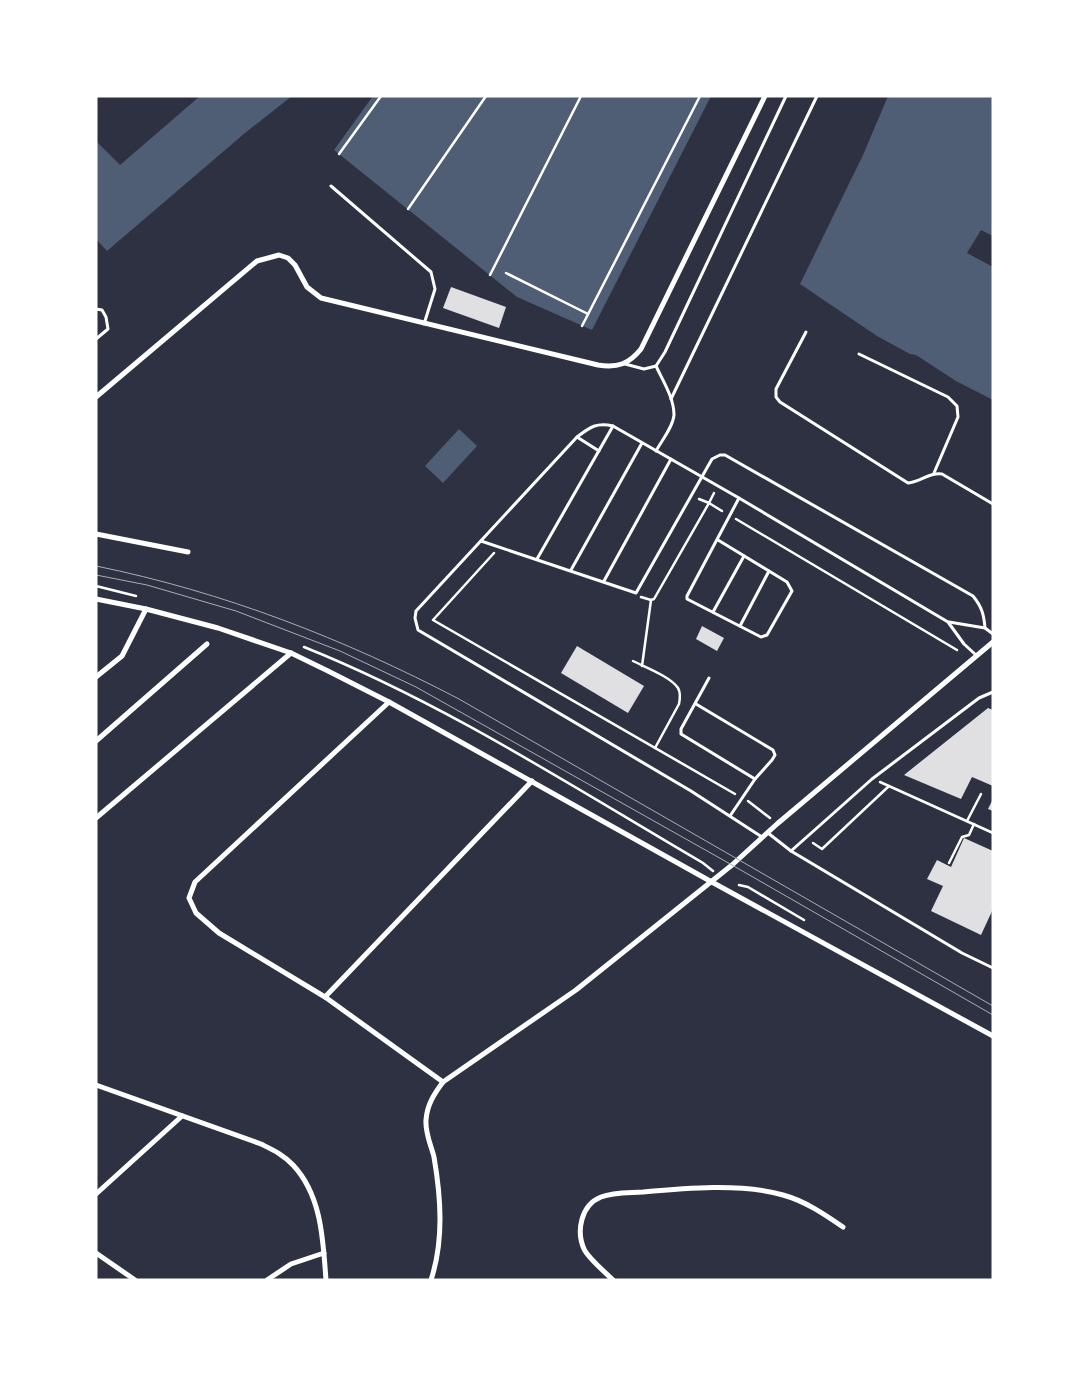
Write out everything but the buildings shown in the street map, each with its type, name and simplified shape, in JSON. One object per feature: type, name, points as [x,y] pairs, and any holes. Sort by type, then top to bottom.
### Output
[{"type":"street","points":[[96,397],[257,261],[279,255],[288,258],[296,264],[307,287],[321,298],[598,365],[613,367],[625,364],[641,349],[765,96]]},
{"type":"street","points":[[96,534],[188,552]]},
{"type":"street","points":[[96,599],[146,609],[218,628],[291,654],[389,702],[993,1036]]},
{"type":"street","points":[[96,677],[122,656],[146,609]]},
{"type":"street","points":[[431,1280],[436,1263],[440,1219],[436,1169],[428,1139],[426,1121],[428,1107],[433,1095],[443,1082],[576,990],[732,865],[777,824],[993,642]]},
{"type":"street","points":[[96,741],[207,644]]},
{"type":"street","points":[[96,818],[291,654]]},
{"type":"street","points":[[389,702],[195,882],[189,898],[196,913],[219,933],[325,998],[443,1082]]},
{"type":"street","points":[[325,998],[532,781]]},
{"type":"street","points":[[96,1086],[261,1144],[278,1152],[294,1165],[307,1184],[316,1207],[324,1253],[326,1280]]},
{"type":"street","points":[[96,1194],[182,1116]]},
{"type":"street","points":[[612,1280],[584,1250],[580,1231],[582,1216],[590,1205],[600,1198],[614,1194],[677,1188],[738,1189],[783,1195],[823,1213],[843,1227]]},
{"type":"street","points":[[96,1253],[135,1280]]},
{"type":"street","points":[[267,1280],[291,1264],[324,1253]]},
{"type":"lane","points":[[625,364],[644,369],[656,366],[665,352],[786,96]]},
{"type":"lane","points":[[671,398],[817,96]]},
{"type":"lane","points":[[331,186],[431,272],[435,288],[424,324]]},
{"type":"lane","points":[[96,309],[102,310],[106,317],[108,329],[96,339]]},
{"type":"lane","points":[[806,332],[776,389],[776,397],[780,402],[908,483],[934,473],[942,474],[993,504]]},
{"type":"lane","points":[[859,354],[948,397],[957,406],[958,417],[934,473]]},
{"type":"lane","points":[[656,366],[671,398],[674,415],[671,425],[656,451]]},
{"type":"lane","points":[[762,837],[691,790],[418,630],[415,618],[416,611],[577,437],[593,425],[613,426],[740,498],[948,622],[984,628],[993,634]]},
{"type":"lane","points":[[536,559],[613,426]]},
{"type":"lane","points":[[577,437],[599,451]]},
{"type":"lane","points":[[571,570],[642,443]]},
{"type":"lane","points":[[481,541],[636,593],[701,476],[712,459],[725,455],[973,596],[980,604],[984,614],[984,628]]},
{"type":"lane","points":[[604,582],[671,459]]},
{"type":"lane","points":[[718,540],[787,582],[792,591],[767,635],[762,637],[688,599],[687,596],[740,498]]},
{"type":"lane","points":[[713,612],[744,556]]},
{"type":"lane","points":[[740,626],[769,571]]},
{"type":"lane","points":[[948,622],[974,657]]},
{"type":"lane","points":[[709,678],[681,729],[681,734],[755,779]]},
{"type":"lane","points":[[791,850],[872,778],[979,698],[993,692]]},
{"type":"lane","points":[[696,704],[772,750],[775,755],[755,779],[730,816]]},
{"type":"lane","points":[[768,832],[791,850],[962,953],[993,968]]},
{"type":"path","points":[[339,154],[381,96]]},
{"type":"path","points":[[408,209],[486,96]]},
{"type":"path","points":[[490,275],[581,96]]},
{"type":"path","points":[[582,326],[700,96]]},
{"type":"path","points":[[506,273],[588,314]]},
{"type":"path","points":[[642,666],[651,600],[654,599],[718,486]]},
{"type":"path","points":[[691,494],[974,657]]},
{"type":"path","points":[[496,551],[433,620],[754,804],[777,824]]},
{"type":"path","points":[[633,595],[651,600]]},
{"type":"path","points":[[633,661],[671,681],[679,689],[679,704],[655,748]]},
{"type":"path","points":[[872,778],[993,833]]},
{"type":"path","points":[[806,837],[822,849],[889,786]]},
{"type":"path","points":[[968,821],[981,794]]},
{"type":"path","points":[[949,863],[962,837],[969,835],[974,824]]},
{"type":"water","points":[[200,96],[292,96],[245,133],[107,251],[96,239],[96,141],[120,165]]},
{"type":"water","points":[[373,96],[711,96],[592,330],[517,297],[334,150]]},
{"type":"water","points":[[888,96],[993,96],[993,236],[981,230],[967,253],[993,267],[993,400],[956,381],[916,355],[910,354],[877,336],[800,284],[863,155]]},
{"type":"water","points":[[459,429],[477,446],[443,483],[425,466]]},
{"type":"tram line","points":[[96,566],[191,589],[237,604],[327,637],[416,677],[459,699],[993,1006]]},
{"type":"tram line","points":[[96,575],[147,585],[236,611],[340,651],[416,687],[993,1015]]}]
